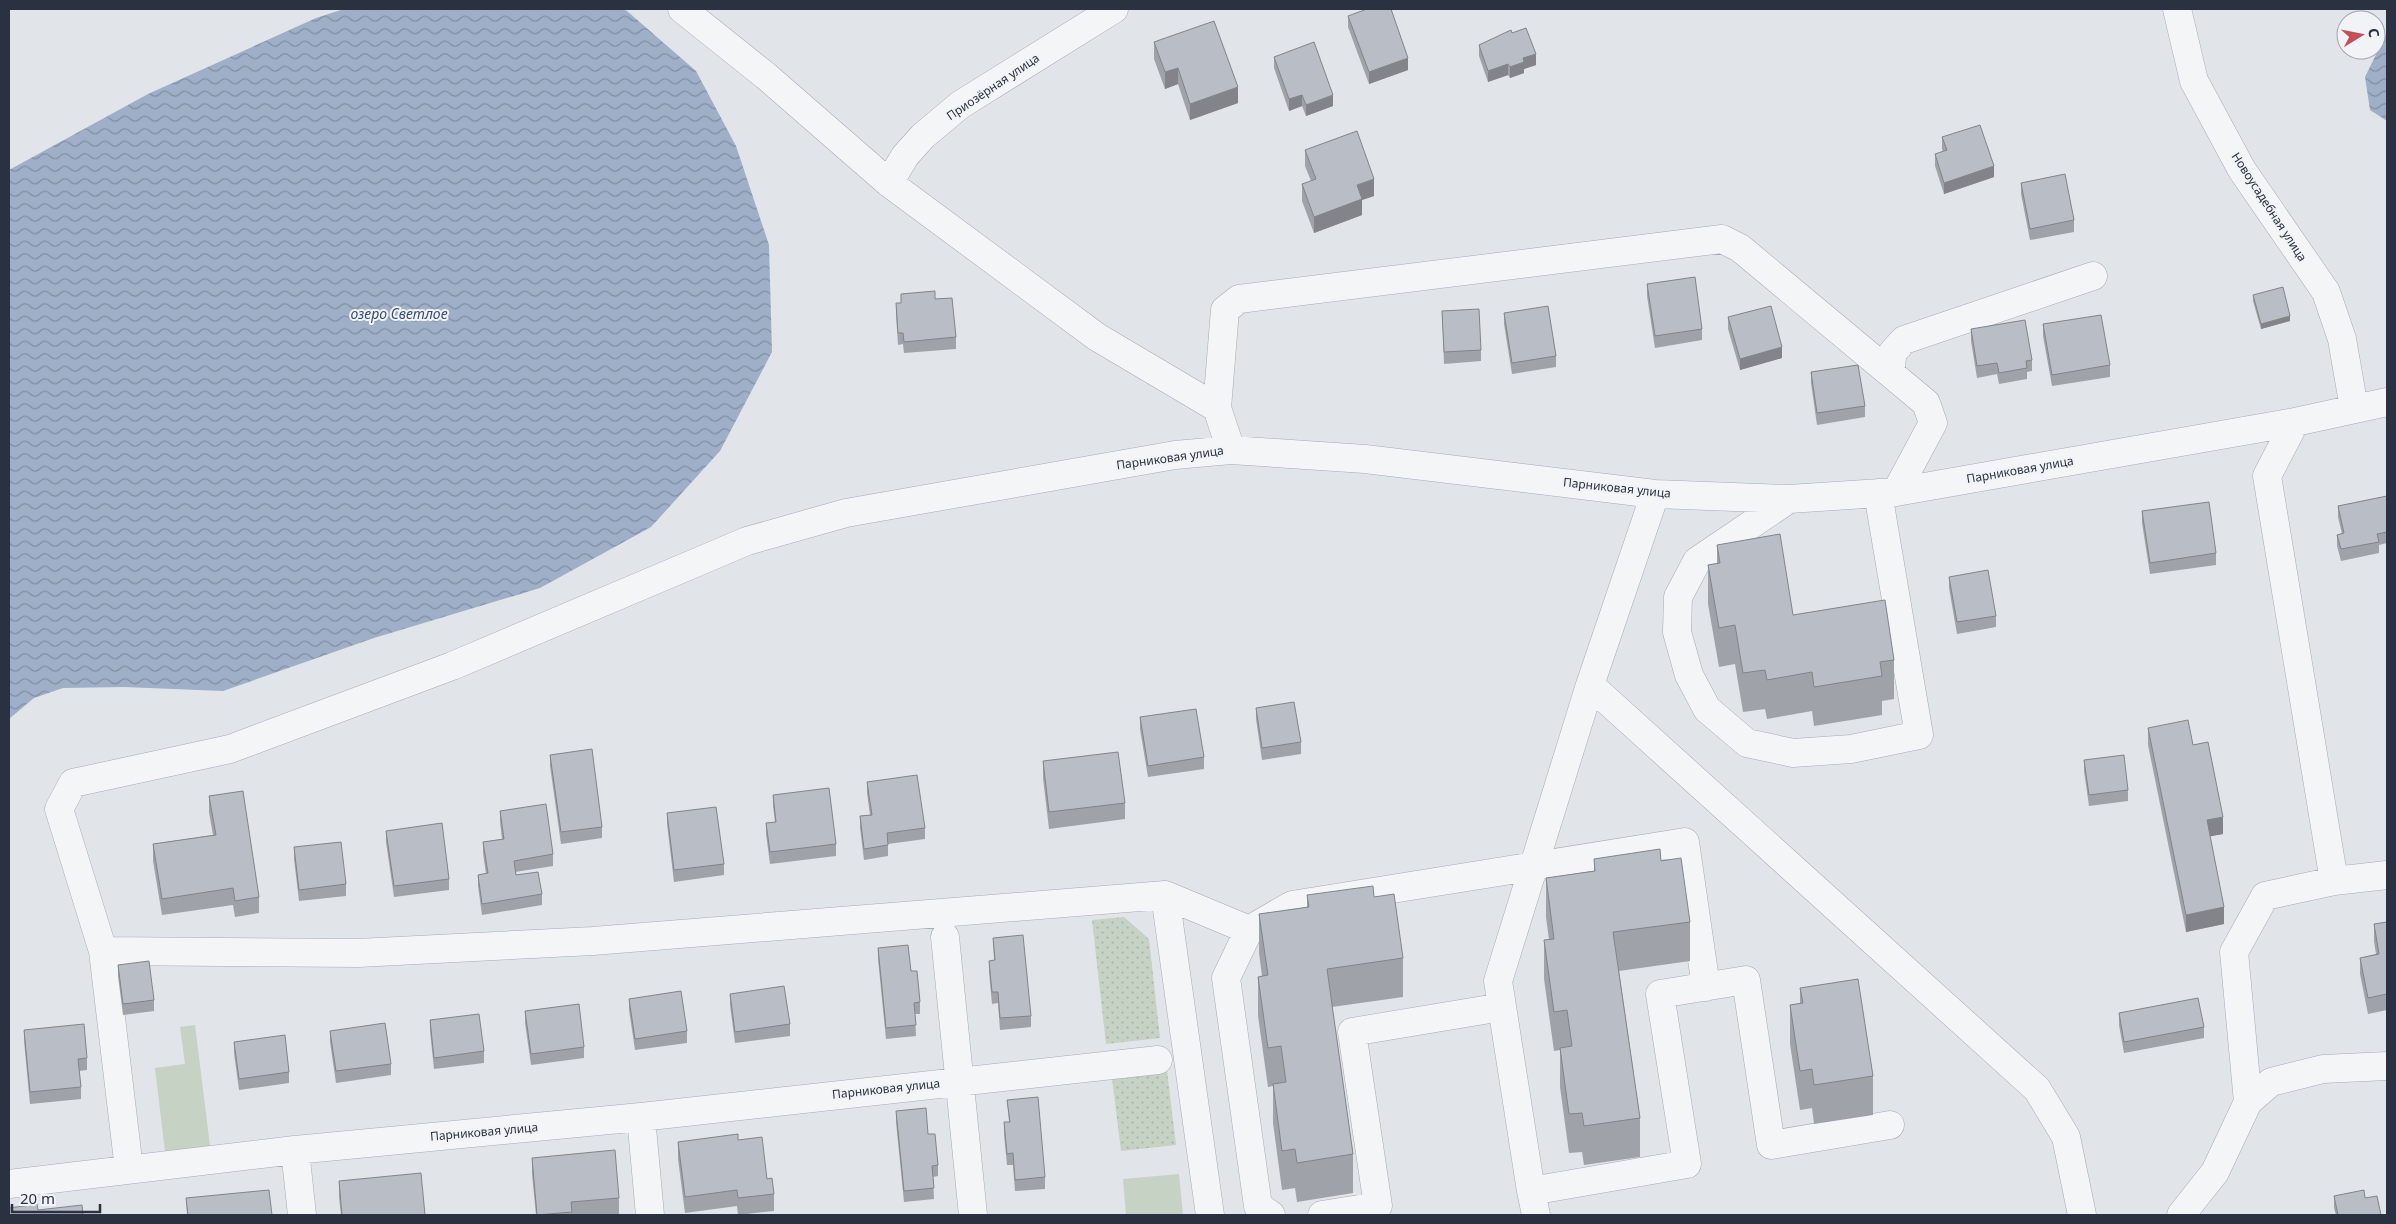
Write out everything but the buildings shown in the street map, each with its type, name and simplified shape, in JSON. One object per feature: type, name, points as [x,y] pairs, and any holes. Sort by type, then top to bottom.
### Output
[{"type":"street","points":[[682,9],[766,76],[889,183],[1096,337],[1217,408]]},
{"type":"street","name":"Приозёрная улица","points":[[889,183],[905,156],[923,136],[960,105],[1114,9]]},
{"type":"street","name":"Новоусадебная улица","points":[[2177,9],[2194,81],[2242,170],[2326,292],[2342,339],[2354,408]]},
{"type":"street","points":[[1231,450],[1217,408],[1225,310],[1239,299],[1722,239],[1740,248],[1890,371],[1926,403],[1933,423],[1887,493],[1919,736],[1851,749],[1793,753],[1747,743],[1707,709],[1688,675],[1676,632],[1678,597],[1697,561],[1789,499]]},
{"type":"street","points":[[1890,371],[1894,352],[1904,340],[2093,276]]},
{"type":"street","name":"Парниковая улица","points":[[129,1169],[103,951],[59,809],[73,783],[230,749],[452,666],[747,541],[846,513],[1176,455],[1231,450],[1365,459],[1655,494],[1789,499],[1887,493],[2295,422],[2387,402]]},
{"type":"street","points":[[2295,422],[2268,476],[2334,881]]},
{"type":"street","points":[[1655,494],[1590,685],[1498,981],[1533,1203],[1687,1164],[1660,994],[1746,980],[1771,1145],[1890,1125]]},
{"type":"street","points":[[1590,685],[2037,1088],[2066,1137],[2082,1215]]},
{"type":"street","points":[[1271,1215],[1258,1206],[1226,978],[1249,930],[1292,905],[1685,842],[1706,986]]},
{"type":"street","points":[[2248,1102],[2234,952],[2265,896],[2334,881],[2387,875]]},
{"type":"street","points":[[103,951],[358,953],[593,941],[1165,895],[1249,930]]},
{"type":"street","points":[[1165,895],[1210,1215]]},
{"type":"street","points":[[945,937],[973,1215]]},
{"type":"street","points":[[1322,1215],[1378,1206],[1352,1032],[1502,1007]]},
{"type":"street","name":"Парниковая улица","points":[[9,1184],[295,1150],[641,1117],[1158,1060]]},
{"type":"street","points":[[2181,1215],[2215,1172],[2248,1102],[2270,1082],[2323,1069],[2387,1066]]},
{"type":"street","points":[[641,1117],[650,1215]]},
{"type":"street","points":[[295,1150],[302,1215]]},
{"type":"green space","points":[[1124,917],[1149,939],[1160,1038],[1106,1044],[1092,920]]},
{"type":"green space","points":[[195,1025],[210,1146],[165,1152],[155,1068],[185,1064],[180,1027]]},
{"type":"green space","points":[[1167,1071],[1176,1145],[1121,1151],[1112,1078]]},
{"type":"green space","points":[[1179,1174],[1183,1215],[1126,1215],[1123,1179]]},
{"type":"water","name":"озеро Светлое","points":[[344,9],[623,9],[627,11],[696,71],[736,146],[769,245],[772,352],[720,451],[651,527],[540,588],[374,638],[223,691],[124,687],[63,688],[34,698],[9,719],[9,170],[148,94],[316,18]]},
{"type":"water","points":[[2387,32],[2387,121],[2370,110],[2365,77],[2373,60],[2386,60]]}]
